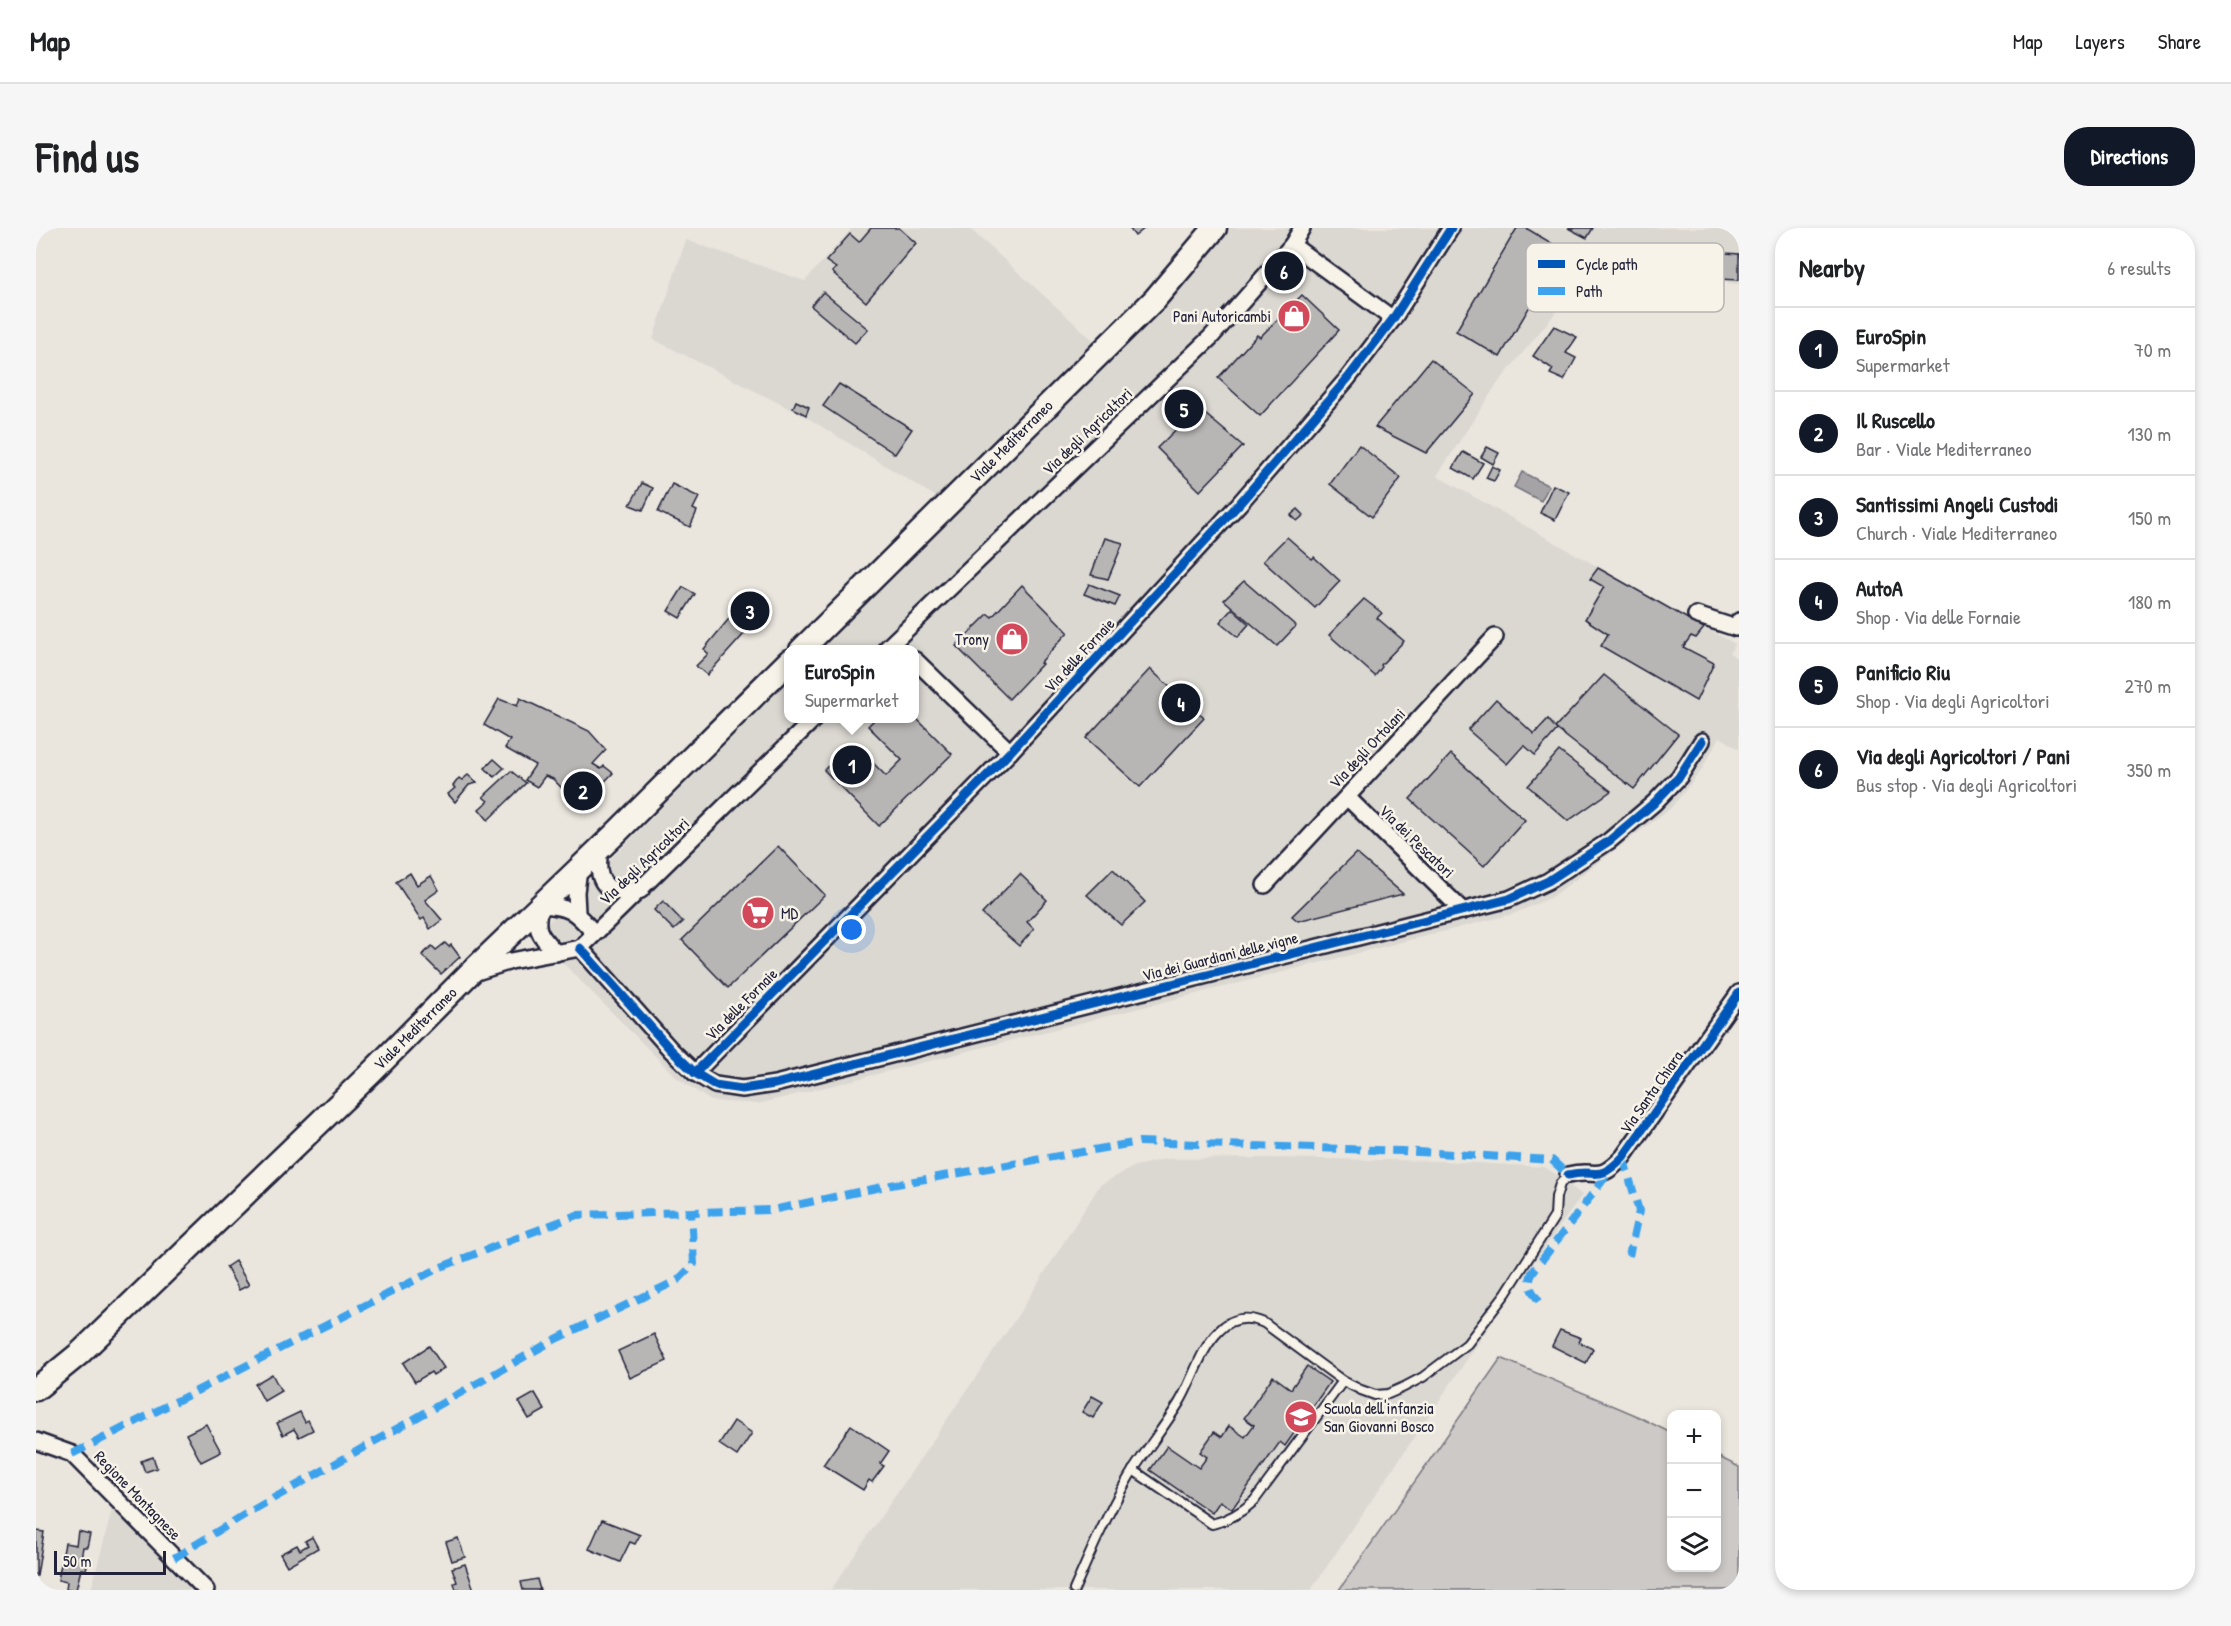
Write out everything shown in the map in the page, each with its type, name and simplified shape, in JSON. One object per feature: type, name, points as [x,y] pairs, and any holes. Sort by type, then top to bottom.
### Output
[{"type":"main road","name":"Viale Mediterraneo","points":[[806,645],[1155,299],[1215,228]]},
{"type":"main road","name":"Viale Mediterraneo","points":[[36,1389],[79,1354],[372,1072],[468,975],[784,667]]},
{"type":"street","name":"Via degli Agricoltori","points":[[896,645],[1211,337],[1292,245],[1302,228]]},
{"type":"street","name":"Via delle Fornaie","points":[[694,1073],[1010,752],[1239,504],[1348,378],[1393,319],[1451,228]]},
{"type":"street","points":[[1292,245],[1393,319]]},
{"type":"street","points":[[1696,615],[1736,628],[1739,621]]},
{"type":"street","name":"Via degli Ortolani","points":[[1265,885],[1495,636]]},
{"type":"street","points":[[919,664],[1010,752]]},
{"type":"street","name":"Via degli Agricoltori","points":[[579,948],[810,723]]},
{"type":"street","name":"Via dei Guardiani delle vigne","points":[[579,948],[694,1073],[715,1085],[742,1089],[775,1084],[1509,899],[1548,881],[1610,841],[1654,803],[1679,777],[1702,741]]},
{"type":"street","name":"Via dei Pescatori","points":[[1347,797],[1463,910]]},
{"type":"street","points":[[600,848],[597,867],[607,886],[620,892],[641,890]]},
{"type":"street","points":[[577,912],[576,892],[579,869]]},
{"type":"street","points":[[556,953],[541,936],[536,921],[541,905],[559,906],[577,912],[594,933]]},
{"type":"street","points":[[468,975],[510,961],[579,948]]},
{"type":"street","name":"Via Santa Chiara","points":[[1568,1174],[1580,1172],[1598,1175],[1610,1171],[1623,1157],[1739,993]]},
{"type":"street","name":"Regione Montagnese","points":[[36,1441],[72,1454],[206,1590]]},
{"type":"lane","points":[[1074,1590],[1102,1524],[1133,1470],[1180,1401],[1197,1364],[1219,1330],[1229,1323],[1252,1318],[1264,1323],[1343,1381],[1375,1395],[1388,1394],[1422,1377],[1467,1344],[1506,1293],[1555,1216],[1556,1197],[1560,1184],[1568,1174]]},
{"type":"lane","points":[[1133,1470],[1212,1524],[1225,1521],[1242,1512],[1254,1501],[1343,1381]]},
{"type":"shaded area","points":[[852,228],[969,228],[1113,358],[1229,228],[1739,228],[1739,284],[1724,283],[1724,243],[1526,243],[1526,312],[1556,312],[1495,387],[1437,476],[1735,644],[1730,653],[1739,660],[1739,749],[1720,737],[1701,771],[1671,808],[1552,897],[1513,914],[758,1104],[711,1101],[677,1078],[535,935],[784,685],[784,723],[919,723],[919,645],[823,645],[956,509],[806,417],[653,339],[686,240],[805,281]]},
{"type":"shaded area","points":[[1522,472],[1549,486],[1541,501],[1514,487]]},
{"type":"shaded area","points":[[1165,1159],[1444,1161],[1544,1167],[1582,1195],[1510,1296],[1311,1590],[831,1590],[1014,1321],[1100,1185],[1135,1166]]},
{"type":"shaded area","points":[[1501,1358],[1633,1414],[1667,1431],[1667,1572],[1721,1572],[1721,1458],[1739,1467],[1739,1590],[1339,1590]]},
{"type":"shaded area","points":[[114,1502],[168,1568],[193,1590],[91,1590]]},
{"type":"building","points":[[871,228],[899,228],[916,243],[866,302],[832,272],[836,268],[826,261],[850,234],[859,242]]},
{"type":"building","points":[[1129,228],[1145,228],[1135,236]]},
{"type":"building","points":[[1517,228],[1526,228],[1551,243],[1526,243],[1526,312],[1500,357],[1456,331]]},
{"type":"building","points":[[1568,228],[1593,228],[1587,238]]},
{"type":"building","points":[[1725,253],[1739,254],[1739,280],[1724,279]]},
{"type":"building","points":[[823,292],[868,329],[855,343],[811,306]]},
{"type":"building","points":[[1302,295],[1339,330],[1260,416],[1218,378],[1257,335],[1260,337]]},
{"type":"building","points":[[1554,326],[1577,337],[1566,353],[1576,358],[1564,380],[1550,374],[1553,369],[1533,356]]},
{"type":"building","points":[[1431,359],[1475,394],[1426,453],[1375,427]]},
{"type":"building","points":[[839,384],[912,429],[895,454],[823,406]]},
{"type":"building","points":[[796,401],[809,407],[806,415],[793,408]]},
{"type":"building","points":[[1198,408],[1243,446],[1200,491],[1157,448]]},
{"type":"building","points":[[1359,445],[1401,478],[1372,517],[1330,484]]},
{"type":"building","points":[[1487,447],[1499,453],[1493,464],[1481,457]]},
{"type":"building","points":[[1463,452],[1483,463],[1473,479],[1453,468]]},
{"type":"building","points":[[1492,466],[1500,470],[1494,481],[1486,478]]},
{"type":"building","points":[[642,483],[653,488],[643,510],[630,505]]},
{"type":"building","points":[[672,484],[699,497],[693,509],[697,511],[690,527],[658,512]]},
{"type":"building","points":[[1553,485],[1569,492],[1555,520],[1540,513]]},
{"type":"building","points":[[1298,509],[1304,515],[1297,521],[1291,515]]},
{"type":"building","points":[[1287,537],[1312,559],[1314,557],[1340,581],[1315,608],[1263,561]]},
{"type":"building","points":[[1105,538],[1123,543],[1108,579],[1091,575]]},
{"type":"building","points":[[1598,568],[1704,628],[1696,638],[1691,636],[1683,647],[1714,663],[1696,701],[1601,646],[1608,634],[1585,619],[1604,587],[1590,579]]},
{"type":"building","points":[[1244,581],[1296,626],[1277,646],[1224,600]]},
{"type":"building","points":[[1089,584],[1120,596],[1115,606],[1084,594]]},
{"type":"building","name":"Trony","points":[[1022,585],[1068,632],[1009,699],[956,646],[988,614],[992,617]]},
{"type":"building","points":[[683,587],[695,594],[680,618],[668,611]]},
{"type":"building","points":[[1364,599],[1382,613],[1377,618],[1404,641],[1381,665],[1382,667],[1375,676],[1329,635]]},
{"type":"building","points":[[745,600],[762,613],[754,623],[737,609]]},
{"type":"building","points":[[737,609],[754,623],[707,675],[696,666],[708,654],[704,649]]},
{"type":"building","points":[[1232,609],[1249,624],[1238,637],[1220,622]]},
{"type":"building","points":[[1150,669],[1204,718],[1140,787],[1086,738]]},
{"type":"building","points":[[1604,675],[1678,734],[1634,789],[1555,728]]},
{"type":"building","points":[[520,698],[589,731],[606,750],[593,764],[601,769],[604,766],[613,773],[580,807],[553,779],[545,776],[537,787],[525,780],[535,765],[505,748],[510,740],[484,725],[499,699],[517,706]]},
{"type":"building","points":[[1496,699],[1534,734],[1548,719],[1557,730],[1535,755],[1524,745],[1507,764],[1468,730]]},
{"type":"building","points":[[919,721],[952,754],[879,826],[824,770],[852,742],[886,776],[902,760],[868,726],[871,723],[919,723]]},
{"type":"building","points":[[1559,751],[1611,791],[1568,821],[1528,786]]},
{"type":"building","points":[[1451,754],[1525,820],[1484,866],[1410,799]]},
{"type":"building","points":[[494,759],[504,768],[494,777],[485,768]]},
{"type":"building","points":[[511,771],[526,783],[488,820],[479,809],[488,801],[483,797]]},
{"type":"building","points":[[468,775],[477,783],[469,785],[455,802],[448,794],[455,788],[453,786],[459,778],[462,780]]},
{"type":"building","name":"MD","points":[[778,846],[825,895],[728,988],[682,940]]},
{"type":"building","points":[[1356,853],[1403,894],[1298,921],[1292,916]]},
{"type":"building","points":[[1113,869],[1145,902],[1121,925],[1087,895]]},
{"type":"building","points":[[410,873],[417,885],[431,876],[439,890],[425,900],[442,920],[430,929],[424,918],[421,920],[396,882]]},
{"type":"building","points":[[1020,874],[1047,900],[1027,922],[1034,929],[1019,946],[982,914]]},
{"type":"building","points":[[663,901],[683,922],[674,930],[654,910]]},
{"type":"building","points":[[445,943],[449,947],[451,945],[460,957],[441,974],[422,955],[432,946],[436,950]]},
{"type":"building","points":[[235,1261],[249,1285],[239,1290],[226,1267]]},
{"type":"building","points":[[1560,1330],[1581,1338],[1579,1342],[1593,1349],[1586,1363],[1552,1346]]},
{"type":"building","points":[[654,1334],[667,1361],[630,1378],[618,1351]]},
{"type":"building","points":[[429,1346],[444,1368],[433,1375],[431,1372],[415,1382],[403,1363]]},
{"type":"building","points":[[1307,1366],[1330,1382],[1285,1446],[1280,1442],[1232,1509],[1220,1501],[1212,1513],[1150,1470],[1167,1446],[1199,1468],[1207,1457],[1200,1452],[1214,1432],[1222,1437],[1229,1426],[1245,1437],[1254,1425],[1244,1418],[1273,1376],[1291,1389]]},
{"type":"building","points":[[272,1374],[281,1391],[264,1401],[255,1384]]},
{"type":"building","points":[[535,1393],[545,1410],[529,1419],[519,1402]]},
{"type":"building","points":[[1092,1396],[1103,1402],[1093,1418],[1082,1412]]},
{"type":"building","points":[[300,1412],[305,1422],[308,1420],[313,1430],[299,1437],[294,1429],[283,1435],[277,1423]]},
{"type":"building","points":[[734,1421],[752,1433],[737,1456],[719,1444]]},
{"type":"building","points":[[206,1424],[221,1452],[201,1462],[186,1434]]},
{"type":"building","points":[[851,1425],[889,1451],[880,1464],[884,1466],[872,1482],[869,1480],[863,1490],[823,1465]]},
{"type":"building","points":[[153,1457],[157,1468],[145,1472],[141,1461]]},
{"type":"building","points":[[602,1520],[640,1535],[635,1544],[630,1542],[620,1562],[589,1549]]},
{"type":"building","points":[[36,1531],[44,1532],[37,1576],[36,1576]]},
{"type":"building","points":[[78,1531],[90,1534],[87,1547],[83,1547],[81,1558],[88,1560],[86,1570],[81,1569],[76,1590],[66,1590],[67,1582],[58,1580],[65,1543],[76,1545]]},
{"type":"building","points":[[312,1537],[318,1548],[287,1566],[280,1554],[297,1545],[300,1550],[308,1545],[305,1541]]},
{"type":"building","points":[[458,1538],[465,1557],[452,1561],[446,1542]]},
{"type":"building","points":[[465,1564],[474,1590],[456,1590],[454,1583],[457,1582],[452,1568]]},
{"type":"building","points":[[537,1579],[540,1590],[523,1590],[521,1582]]},
{"type":"marked path","points":[[72,1454],[441,1267],[577,1215],[772,1210],[891,1185],[1139,1142],[1402,1151],[1552,1160],[1568,1175]]},
{"type":"marked path","points":[[1623,1157],[1639,1211],[1629,1256]]},
{"type":"marked path","points":[[1539,1301],[1531,1288],[1532,1273],[1610,1171]]},
{"type":"marked path","points":[[174,1558],[244,1515],[554,1340],[678,1280],[694,1264],[691,1212]]},
{"type":"cycle path","points":[[695,1073],[1010,752],[1239,504],[1348,378],[1393,319],[1451,228]]},
{"type":"cycle path","points":[[580,948],[671,1050],[695,1073],[715,1085],[742,1089],[775,1084],[1509,899],[1548,881],[1609,841],[1654,803],[1679,777],[1702,741]]},
{"type":"cycle path","points":[[1568,1175],[1602,1173],[1623,1157],[1739,993]]},
{"type":"place","name":"Via degli Agricoltori / Pani","points":[[1284,271]]},
{"type":"place","name":"Pani Autoricambi","points":[[1294,316]]},
{"type":"place","name":"Panificio Riu","points":[[1184,409]]},
{"type":"place","name":"Santissimi Angeli Custodi","points":[[750,611]]},
{"type":"place","name":"Trony","points":[[1012,639]]},
{"type":"place","name":"AutoA","points":[[1181,703]]},
{"type":"place","name":"EuroSpin","points":[[852,765]]},
{"type":"place","name":"Il Ruscello","points":[[583,791]]},
{"type":"place","name":"MD","points":[[758,913]]},
{"type":"place","name":"Scuola dell'infanzia San Giovanni Bosco","points":[[1301,1417]]}]
